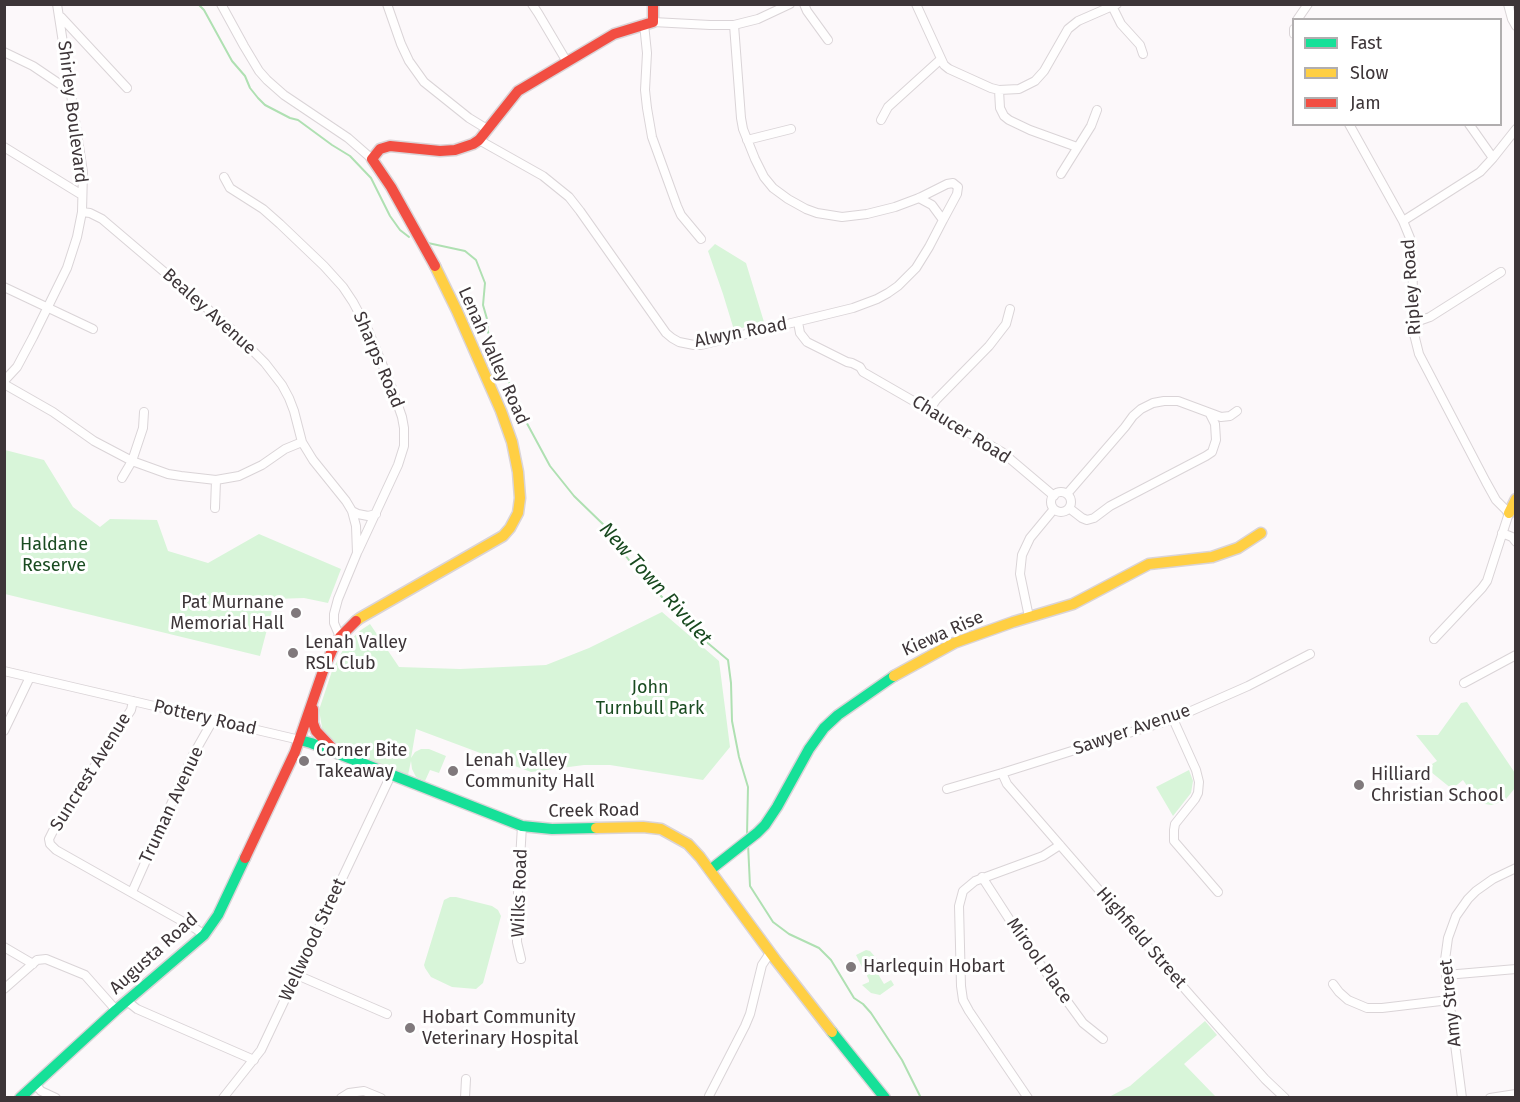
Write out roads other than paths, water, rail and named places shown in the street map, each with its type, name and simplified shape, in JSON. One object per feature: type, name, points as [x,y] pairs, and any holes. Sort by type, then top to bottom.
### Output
[{"type":"street","name":"Shirley Boulevard","points":[[4,383],[17,367],[68,268],[82,212],[83,172],[57,4]]},
{"type":"street","name":"Lenah Valley Road","points":[[221,4],[267,80],[284,95],[348,138],[372,159],[391,187],[428,253],[457,312],[497,402],[512,442],[518,472],[520,498],[518,513],[503,536],[360,618],[340,636],[323,671],[300,740]]},
{"type":"street","points":[[387,4],[409,61],[424,82],[469,118],[487,129]]},
{"type":"street","points":[[532,4],[567,62]]},
{"type":"street","points":[[653,4],[649,23],[646,108],[652,136],[677,206],[681,215],[701,239]]},
{"type":"street","points":[[804,4],[828,40]]},
{"type":"street","points":[[916,4],[944,65],[999,90],[1019,89],[1035,81],[1044,71],[1068,29],[1078,21],[1114,5],[1121,24],[1137,42],[1143,54]]},
{"type":"street","points":[[1298,18],[1308,4]]},
{"type":"street","points":[[1508,4],[1515,26]]},
{"type":"street","points":[[372,159],[380,149],[390,146],[447,151],[468,147],[479,140],[518,91],[614,34],[649,23],[734,25],[758,19],[786,5]]},
{"type":"street","points":[[60,16],[127,88]]},
{"type":"street","points":[[734,25],[741,118],[747,140],[764,177],[773,188],[796,204],[817,213],[842,217],[879,211],[919,198],[932,205],[943,220]]},
{"type":"street","points":[[4,52],[33,66],[70,91]]},
{"type":"street","points":[[881,120],[888,107],[940,59]]},
{"type":"street","points":[[999,90],[1000,108],[1009,120],[1077,147]]},
{"type":"street","points":[[1061,174],[1091,126],[1097,110]]},
{"type":"street","name":"Ripley Road","points":[[1350,126],[1403,221],[1410,238],[1413,323],[1419,354],[1492,494],[1509,513]]},
{"type":"street","points":[[1471,126],[1493,158]]},
{"type":"street","points":[[747,140],[790,129]]},
{"type":"street","points":[[1403,221],[1480,172],[1515,129]]},
{"type":"street","name":"Alwyn Road","points":[[479,140],[543,176],[568,197],[660,325],[672,338],[686,344],[701,345],[864,304],[898,286],[916,268],[929,247],[957,194],[958,187],[951,183],[947,184],[919,198]]},
{"type":"street","points":[[4,147],[82,195]]},
{"type":"street","name":"Sharps Road","points":[[224,177],[230,188],[263,209],[343,287],[380,356],[402,417],[405,437],[401,456],[357,553],[333,614],[340,636]]},
{"type":"street","name":"Bealey Avenue","points":[[82,212],[102,219],[229,327],[265,363],[289,398],[302,442]]},
{"type":"street","points":[[1413,323],[1430,316],[1501,272]]},
{"type":"street","points":[[4,287],[93,329]]},
{"type":"street","points":[[930,409],[989,346],[1006,324],[1010,309]]},
{"type":"street","name":"Chaucer Road","points":[[798,322],[800,333],[807,342],[860,367],[863,372],[1002,452],[1054,496]]},
{"type":"street","points":[[4,383],[53,412],[94,441],[132,461],[168,474],[216,480],[229,479],[252,471],[278,453],[302,442],[352,511],[357,553]]},
{"type":"street","points":[[1067,494],[1133,417],[1153,403],[1178,401],[1221,417],[1230,416],[1237,411]]},
{"type":"street","points":[[122,478],[132,461],[143,429],[144,412]]},
{"type":"street","points":[[1069,508],[1087,520],[1094,518],[1110,506],[1212,452],[1216,440],[1215,424],[1210,414]]},
{"type":"street","points":[[215,507],[216,480]]},
{"type":"street","points":[[1061,492],[1067,494],[1071,502],[1069,508],[1064,512],[1054,509],[1052,501],[1054,496],[1061,492]]},
{"type":"street","points":[[1434,639],[1482,588],[1491,570],[1515,499]]},
{"type":"street","points":[[1029,617],[1020,574],[1022,555],[1029,538],[1054,509]]},
{"type":"street","points":[[352,511],[368,516],[376,514]]},
{"type":"street","name":"Kiewa Rise","points":[[710,870],[758,833],[771,817],[808,749],[832,720],[892,676],[962,640],[1077,602],[1149,564],[1212,557],[1238,548],[1261,533]]},
{"type":"street","points":[[1502,533],[1512,537],[1515,542]]},
{"type":"street","name":"Sawyer Avenue","points":[[946,789],[1173,719],[1248,686],[1310,654]]},
{"type":"street","points":[[1464,683],[1515,655]]},
{"type":"street","name":"Pottery Road","points":[[4,671],[300,740]]},
{"type":"street","points":[[4,731],[30,677]]},
{"type":"street","name":"Suncrest Avenue","points":[[133,701],[131,710],[54,829],[49,839],[50,844],[56,850],[204,934]]},
{"type":"street","name":"Lenah Valley Road","points":[[313,703],[313,723],[316,731],[336,753]]},
{"type":"street","points":[[1173,719],[1196,770],[1199,788],[1195,799],[1175,824],[1174,841],[1218,892]]},
{"type":"street","name":"Truman Avenue","points":[[132,892],[192,757],[213,720]]},
{"type":"street","name":"Creek Road","points":[[300,740],[311,742],[522,826],[552,829],[637,827],[655,828],[672,834],[695,850],[770,953],[885,1098]]},
{"type":"street","name":"Augusta Road","points":[[20,1098],[116,1010],[204,934],[228,897],[300,740]]},
{"type":"street","name":"Highfield Street","points":[[1002,773],[1007,784],[1213,1021],[1285,1098]]},
{"type":"street","name":"Wellwood Street","points":[[223,1098],[254,1060],[267,1039],[391,775]]},
{"type":"street","name":"Wilks Road","points":[[521,960],[517,942],[522,826]]},
{"type":"street","points":[[1028,1098],[966,1006],[962,994],[959,900],[966,888],[982,877],[1043,856],[1060,845]]},
{"type":"street","name":"Amy Street","points":[[1462,1098],[1446,975],[1448,938],[1452,926],[1468,899],[1484,885],[1515,868]]},
{"type":"street","name":"Mirool Place","points":[[982,877],[1024,942],[1083,1023],[1103,1039]]},
{"type":"street","points":[[4,947],[33,963]]},
{"type":"street","points":[[709,1096],[746,1026],[762,965],[770,953]]},
{"type":"street","points":[[4,989],[33,963],[40,958],[46,959],[85,975],[116,1010]]},
{"type":"street","points":[[1446,975],[1515,969]]},
{"type":"street","points":[[297,975],[387,1014]]},
{"type":"street","points":[[1333,984],[1348,1000],[1367,1008],[1449,1000]]},
{"type":"street","points":[[127,1001],[137,1010],[254,1060]]},
{"type":"street","points":[[465,1098],[466,1079]]},
{"type":"street","points":[[35,1084],[41,1091],[56,1098]]},
{"type":"street","points":[[341,1098],[357,1092],[371,1093],[381,1098]]},
{"type":"street","points":[[1490,1098],[1515,1094]]},
{"type":"waterway","name":"New Town Rivulet","points":[[198,4],[204,10],[232,61],[245,76],[250,88],[258,98],[265,105],[298,120],[350,156],[371,178],[390,216],[400,230],[409,237]]},
{"type":"waterway","name":"New Town Rivulet","points":[[428,243],[465,251],[476,260],[485,283],[483,305],[488,332],[523,416],[550,466],[574,496],[608,529],[632,564],[691,629],[728,660],[732,721],[748,787],[747,835]]},
{"type":"waterway","name":"New Town Rivulet","points":[[748,844],[750,886],[773,922],[789,934],[819,948],[831,960],[854,998],[871,1013],[902,1060],[921,1098]]},
{"type":"place","name":"Pat Murnane Memorial Hall","points":[[296,613]]},
{"type":"place","name":"Lenah Valley RSL Club","points":[[293,653]]},
{"type":"place","name":"Corner Bite Takeaway","points":[[304,761]]},
{"type":"place","name":"Lenah Valley Community Hall","points":[[453,771]]},
{"type":"place","name":"Hilliard Christian School","points":[[1359,785]]},
{"type":"place","name":"Harlequin Hobart","points":[[851,967]]},
{"type":"place","name":"Hobart Community Veterinary Hospital","points":[[410,1028]]},
{"type":"park label","name":"Haldane Reserve","points":[[54,555]]},
{"type":"park label","name":"John Turnbull Park","points":[[650,698]]}]
